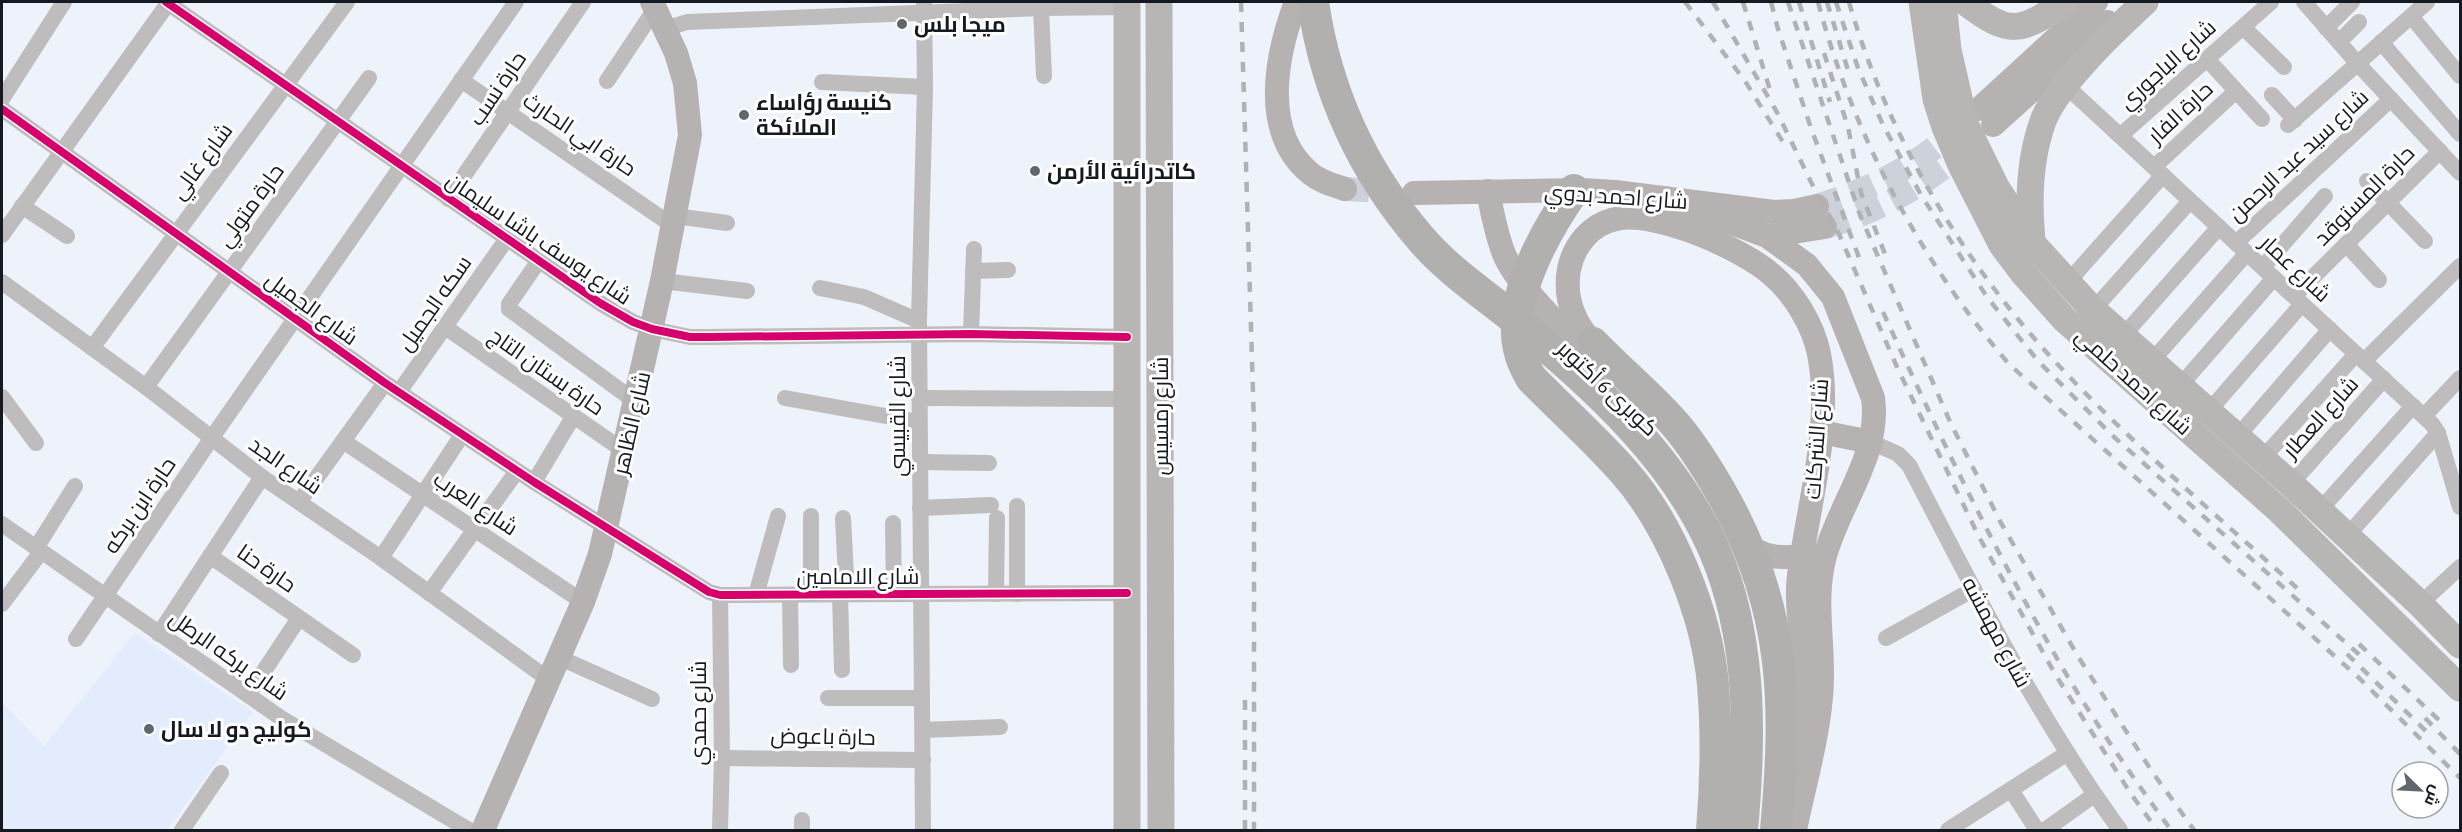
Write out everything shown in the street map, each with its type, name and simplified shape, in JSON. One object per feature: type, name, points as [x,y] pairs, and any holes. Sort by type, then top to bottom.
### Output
[{"type":"highway","name":"كوبرى 6 أكتوبر","points":[[1306,2],[1313,42],[1332,100],[1367,171],[1400,221],[1439,265],[1601,406],[1654,465],[1675,498],[1709,569],[1722,608],[1731,647],[1737,688],[1738,729],[1730,831]]},
{"type":"highway","points":[[1313,2],[1321,45],[1339,103],[1363,156],[1377,180],[1417,233],[1439,257],[1542,342],[1614,409],[1658,457],[1692,507],[1721,565],[1739,629],[1745,683],[1748,747],[1742,831]]},
{"type":"highway","name":"كوبرى 6 أكتوبر","points":[[1328,2],[1335,38],[1361,114],[1400,185],[1424,217],[1458,254],[1612,386],[1642,416],[1670,448],[1694,483],[1715,520],[1746,600],[1760,674],[1762,727],[1755,831]]},
{"type":"highway","points":[[1574,190],[1552,221],[1539,247],[1525,285],[1517,327],[1518,346],[1522,361],[1531,378],[1625,473],[1653,513],[1676,554],[1701,625],[1713,683],[1716,764],[1712,831]]},
{"type":"highway","points":[[1593,343],[1681,434],[1715,481],[1742,531],[1761,575],[1772,616],[1783,705],[1782,758],[1776,831]]},
{"type":"main road","name":"شارع رمسيس","points":[[1158,2],[1161,831]]},
{"type":"main road","points":[[1296,2],[1282,51],[1277,79],[1280,124],[1287,142],[1304,167],[1321,181],[1345,189]]},
{"type":"main road","name":"شارع احمد حلمي","points":[[1922,2],[1936,99],[1961,165],[2002,245],[2023,273],[2065,320],[2278,510],[2460,688]]},
{"type":"main road","name":"شارع احمد حلمي","points":[[1943,2],[1948,50],[1965,123],[1996,187],[2032,244],[2093,310],[2347,536],[2460,645]]},
{"type":"main road","points":[[1965,2],[1984,16],[2014,28],[2031,24],[2065,2]]},
{"type":"main road","points":[[2096,2],[1986,117],[2130,2]]},
{"type":"main road","points":[[2032,244],[2029,205],[2036,146],[2044,120],[2065,85],[2145,2]]},
{"type":"main road","name":"شارع رمسيس","points":[[1127,4],[1127,831]]},
{"type":"main road","name":"شارع الظاهر","points":[[483,831],[583,602],[608,529],[652,329],[690,135],[688,97],[676,53],[657,13]]},
{"type":"main road","name":"شارع احمد بدوي","points":[[1414,193],[1574,190],[1665,198],[1774,212],[1794,211],[1821,217],[1767,236]]},
{"type":"main road","points":[[1488,191],[1497,234],[1505,256],[1525,285],[1571,338],[1671,437],[1713,496],[1739,539],[1753,550],[1768,556],[1786,558],[1814,556]]},
{"type":"main road","name":"شارع الشركات","points":[[1665,198],[1767,236],[1807,265],[1833,297],[1873,398],[1875,415],[1871,442],[1814,556],[1799,577],[1803,665],[1802,699],[1786,831]]},
{"type":"main road","name":"شارع الشركات","points":[[1593,343],[1581,330],[1568,297],[1571,262],[1588,232],[1602,223],[1618,218],[1671,225],[1707,237],[1740,253],[1771,274],[1792,297],[1809,323],[1819,353],[1823,383],[1821,432],[1813,498],[1822,695],[1796,831]]},
{"type":"main road","points":[[1821,432],[1871,442]]},
{"type":"main road","points":[[2278,510],[2293,487]]},
{"type":"street","points":[[2,99],[64,2]]},
{"type":"street","points":[[2,235],[168,2]]},
{"type":"street","name":"شارع يوسف باشا سليمان","points":[[168,2],[538,262],[613,312],[652,329],[690,337],[919,328],[971,334],[1127,337]]},
{"type":"street","name":"شارع غالي","points":[[92,348],[347,2]]},
{"type":"street","name":"حارة ابن بركه","points":[[76,639],[211,439],[516,2]]},
{"type":"street","name":"حارة نسب","points":[[448,199],[583,2]]},
{"type":"street","name":"شارع الباجوري","points":[[2120,136],[2271,2]]},
{"type":"street","points":[[2304,2],[2358,64],[2460,173]]},
{"type":"street","points":[[2326,28],[2352,2]]},
{"type":"street","points":[[2272,95],[2291,123],[2427,2]]},
{"type":"street","points":[[607,81],[657,13],[687,22],[825,9],[1041,8],[1127,4]]},
{"type":"street","name":"شارع القبيسي","points":[[923,831],[919,328],[925,87],[924,7]]},
{"type":"street","points":[[1041,8],[1044,76]]},
{"type":"street","points":[[2411,16],[2460,76]]},
{"type":"street","points":[[2339,42],[2359,22]]},
{"type":"street","points":[[2243,27],[2284,68]]},
{"type":"street","points":[[2381,42],[2460,134]]},
{"type":"street","points":[[2206,59],[2262,119]]},
{"type":"street","name":"حارة متولي","points":[[146,387],[369,78]]},
{"type":"street","name":"حارة ابي الحارث","points":[[461,80],[674,221]]},
{"type":"street","points":[[822,82],[925,87]]},
{"type":"street","name":"شارع عمار","points":[[2065,85],[2418,411],[2438,433],[2460,507]]},
{"type":"street","name":"حارة الفار","points":[[2067,284],[2158,171],[2236,91]]},
{"type":"street","name":"شارع سيد عبد الرحمن","points":[[2151,362],[2242,248],[2391,99]]},
{"type":"street","name":"شارع الجميل","points":[[2,109],[392,388],[608,529]]},
{"type":"street","name":"حارة المستوقد","points":[[2208,412],[2346,244],[2440,151]]},
{"type":"street","points":[[2367,181],[2425,241]]},
{"type":"street","points":[[2179,387],[2269,273],[2325,196]]},
{"type":"street","points":[[2093,310],[2190,201]]},
{"type":"street","points":[[22,206],[67,236]]},
{"type":"street","points":[[674,221],[727,224]]},
{"type":"street","points":[[2122,337],[2219,227]]},
{"type":"street","name":"سكه الجميل","points":[[299,502],[343,441],[445,327],[506,240]]},
{"type":"street","points":[[2346,244],[2379,280]]},
{"type":"street","points":[[971,334],[974,249]]},
{"type":"street","points":[[538,262],[509,304],[509,309],[636,402]]},
{"type":"street","points":[[2262,459],[2360,357],[2460,266]]},
{"type":"street","points":[[973,271],[1008,270]]},
{"type":"street","points":[[662,281],[747,291]]},
{"type":"street","name":"شارع الجد","points":[[2,282],[146,387],[262,477],[381,558],[548,679]]},
{"type":"street","points":[[820,288],[864,297],[919,328]]},
{"type":"street","name":"حارة بستان التاج","points":[[445,327],[624,451]]},
{"type":"street","points":[[2237,437],[2330,329]]},
{"type":"street","points":[[2319,511],[2418,411],[2460,378]]},
{"type":"street","name":"شارع العطار","points":[[2293,487],[2384,379]]},
{"type":"street","points":[[2,397],[36,443]]},
{"type":"street","points":[[785,398],[920,422]]},
{"type":"street","points":[[919,398],[1127,399]]},
{"type":"street","points":[[534,482],[573,417]]},
{"type":"street","points":[[2347,536],[2438,433]]},
{"type":"street","points":[[381,558],[462,435]]},
{"type":"street","name":"شارع العرب","points":[[343,441],[583,602]]},
{"type":"street","name":"شارع مهمشه","points":[[1871,442],[1898,454],[1909,465],[1974,589],[2066,754],[2120,831]]},
{"type":"street","points":[[920,462],[989,463]]},
{"type":"street","points":[[429,593],[518,471]]},
{"type":"street","points":[[159,634],[262,477]]},
{"type":"street","points":[[2,604],[38,550],[75,486]]},
{"type":"street","points":[[1017,506],[1017,594]]},
{"type":"street","points":[[920,508],[994,511],[996,594]]},
{"type":"street","points":[[756,595],[778,516]]},
{"type":"street","points":[[811,516],[812,594]]},
{"type":"street","points":[[842,670],[843,518]]},
{"type":"street","points":[[893,523],[894,594]]},
{"type":"street","name":"شارع بركه الرطل","points":[[2,524],[281,718],[469,831]]},
{"type":"street","name":"شارع الامامين","points":[[608,529],[696,585],[720,595],[1127,593]]},
{"type":"street","name":"حارة حنا","points":[[210,556],[353,655]]},
{"type":"street","points":[[2420,604],[2460,567]]},
{"type":"street","points":[[1886,638],[1974,589]]},
{"type":"street","name":"شارع حمدي","points":[[720,595],[722,758],[720,831]]},
{"type":"street","points":[[790,595],[791,665]]},
{"type":"street","name":"حارة حنا","points":[[248,695],[299,618]]},
{"type":"street","points":[[558,657],[652,699]]},
{"type":"street","points":[[828,698],[922,698]]},
{"type":"street","points":[[923,730],[1000,728]]},
{"type":"street","points":[[1948,831],[2066,754]]},
{"type":"street","name":"حارة باعوض","points":[[722,758],[923,760]]},
{"type":"street","points":[[182,831],[221,773]]},
{"type":"street","points":[[2010,790],[2037,831]]},
{"type":"street","points":[[2045,831],[2094,795]]},
{"type":"shaded area","name":"كوليج دو لا سال","points":[[135,633],[253,712],[167,830],[2,830],[2,702],[44,746]]},
{"type":"tunnel","points":[[1817,206],[1858,191],[1894,174],[1928,153],[1962,125]]},
{"type":"tunnel","points":[[1825,227],[1865,213],[1902,195],[1937,172],[1970,146]]},
{"type":"tunnel","points":[[1345,189],[1397,192]]},
{"type":"railway","points":[[1241,2],[1254,425],[1254,830]]},
{"type":"railway","points":[[1685,2],[1745,81],[1786,147]]},
{"type":"railway","points":[[1713,2],[1778,114],[1839,234],[1897,367],[1978,535],[2055,674],[2131,794],[2157,830]]},
{"type":"railway","points":[[1743,2],[1770,90]]},
{"type":"railway","points":[[1771,2],[1811,128],[1861,263]]},
{"type":"railway","points":[[1788,2],[1860,215],[1951,424],[2001,523],[2079,658],[2153,773],[2194,830]]},
{"type":"railway","points":[[1799,2],[1830,102]]},
{"type":"railway","points":[[1818,2],[1850,100],[1893,194],[1947,283],[2009,364],[2358,677],[2460,778]]},
{"type":"railway","points":[[1827,2],[1848,70]]},
{"type":"railway","points":[[1836,2],[1858,68],[1883,125],[1921,195],[1987,297],[2038,361],[2114,437],[2363,658]]},
{"type":"railway","points":[[1849,2],[1864,50],[1905,144],[1955,233],[1985,276],[2016,316],[2078,386],[2170,474],[2297,588]]},
{"type":"railway","points":[[1824,53],[1848,127],[1861,193],[1887,259]]},
{"type":"railway","points":[[1883,312],[1968,492],[2037,624],[2101,729],[2171,830]]},
{"type":"railway","points":[[2359,644],[2440,721]]},
{"type":"railway","points":[[2347,654],[2429,734]]},
{"type":"railway","points":[[1245,694],[1245,830]]},
{"type":"railway","points":[[2425,718],[2460,754]]},
{"type":"cycle path","points":[[166,2],[600,303],[633,322],[652,329],[690,337],[971,334],[1127,337]]},
{"type":"cycle path","points":[[2,109],[385,383],[534,482],[709,592],[720,595],[1127,593]]},
{"type":"place","name":"ميجا بلس","points":[[902,24]]},
{"type":"place","name":"كنيسة رؤاساء الملائكة","points":[[744,115]]},
{"type":"place","name":"كاتدرائية الأرمن","points":[[1035,171]]},
{"type":"place","name":"كوليج دو لا سال","points":[[149,729]]}]
